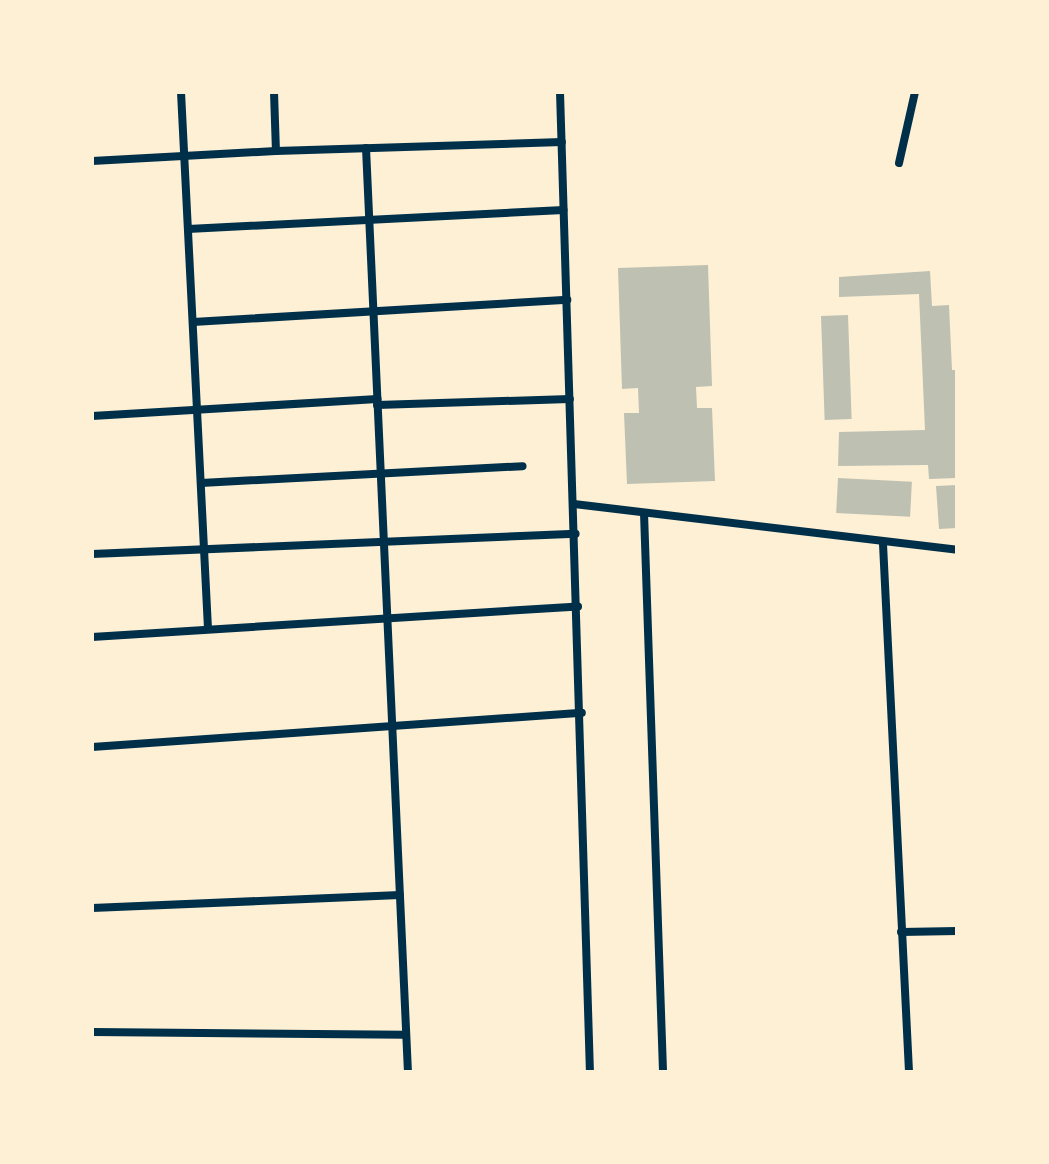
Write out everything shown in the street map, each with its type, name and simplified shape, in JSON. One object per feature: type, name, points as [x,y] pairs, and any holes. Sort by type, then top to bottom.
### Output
[{"type":"street","points":[[181,92],[208,628]]},
{"type":"street","points":[[274,92],[276,151]]},
{"type":"street","points":[[560,92],[582,713],[590,1072]]},
{"type":"street","points":[[899,163],[915,92]]},
{"type":"street","points":[[92,161],[276,151],[562,142]]},
{"type":"street","points":[[366,148],[408,1072]]},
{"type":"street","points":[[188,229],[564,210]]},
{"type":"street","points":[[193,322],[373,309],[567,300]]},
{"type":"street","points":[[92,416],[377,402],[570,399]]},
{"type":"street","points":[[201,483],[380,471],[523,466]]},
{"type":"street","points":[[574,504],[883,544],[957,550]]},
{"type":"street","points":[[644,513],[663,1072]]},
{"type":"street","points":[[92,554],[576,534]]},
{"type":"street","points":[[883,544],[909,1072]]},
{"type":"street","points":[[92,637],[578,606]]},
{"type":"street","points":[[92,747],[582,713]]},
{"type":"street","points":[[92,908],[400,895]]},
{"type":"street","points":[[901,932],[957,931]]},
{"type":"street","points":[[92,1032],[406,1035]]},
{"type":"building","points":[[708,265],[712,386],[696,387],[697,408],[712,408],[715,481],[627,484],[624,413],[639,413],[638,388],[622,389],[618,268]]},
{"type":"building","points":[[930,271],[932,306],[949,305],[952,370],[957,370],[957,478],[929,479],[928,465],[838,466],[839,432],[925,430],[919,294],[839,297],[839,277]]},
{"type":"building","points":[[848,315],[852,419],[825,420],[821,316]]},
{"type":"building","points":[[838,478],[912,482],[910,517],[836,513]]},
{"type":"building","points":[[957,485],[957,528],[939,529],[936,486]]}]
